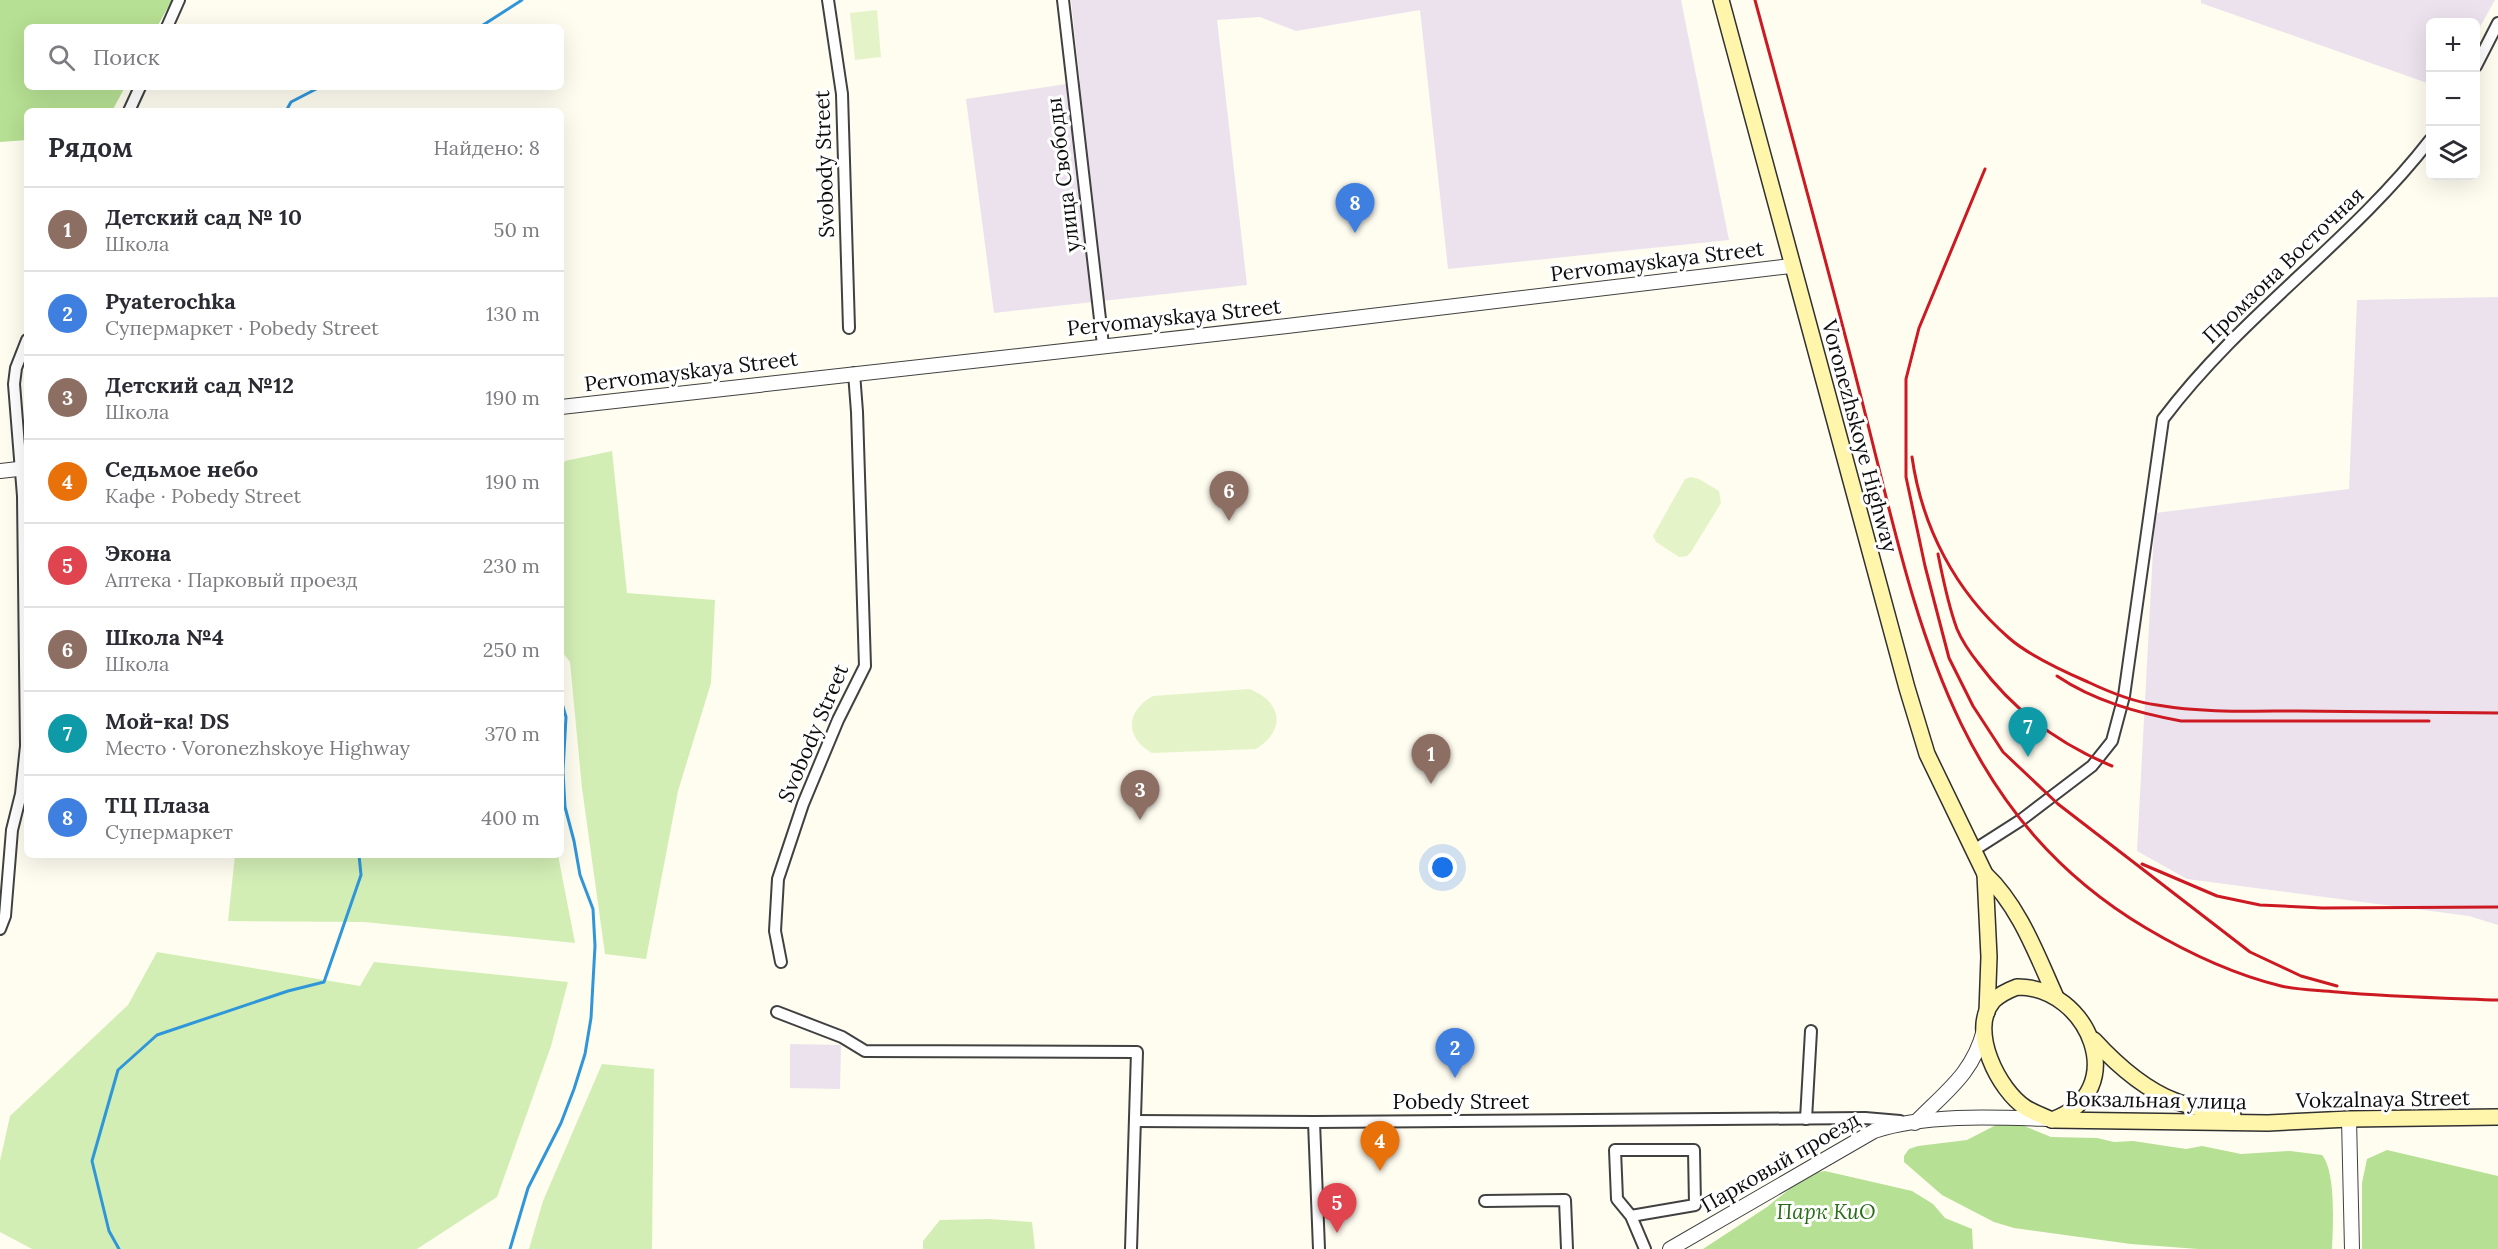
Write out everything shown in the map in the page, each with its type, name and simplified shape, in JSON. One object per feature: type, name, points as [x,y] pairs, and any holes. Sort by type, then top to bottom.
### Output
[{"type":"main road","name":"Voronezhskoye Highway","points":[[1721,0],[1791,266],[1918,726],[1927,754],[1984,874]]},
{"type":"main road","points":[[1984,874],[2018,918],[2055,995],[2088,1034],[2097,1059],[2094,1079],[2086,1096],[2073,1110],[2052,1120],[2026,1108],[2000,1079],[1988,1052],[1984,1030],[1990,966],[1984,874]]},
{"type":"main road","points":[[1985,1021],[1994,1001],[2017,987],[2038,989],[2055,995]]},
{"type":"main road","name":"Вокзальная улица","points":[[2088,1034],[2114,1062],[2172,1100],[2197,1108],[2268,1123]]},
{"type":"main road","name":"Vokzalnaya Street","points":[[2268,1123],[2349,1119],[2498,1117]]},
{"type":"main road","name":"Вокзальная улица","points":[[2052,1120],[2268,1123]]},
{"type":"street","points":[[168,24],[179,0]]},
{"type":"street","name":"Svobody Street","points":[[828,0],[842,94],[849,328]]},
{"type":"street","name":"улица Свободы","points":[[1063,0],[1103,345]]},
{"type":"street","points":[[2480,57],[2498,23]]},
{"type":"street","points":[[130,108],[139,90]]},
{"type":"street","name":"Промзона Восточная","points":[[1974,850],[2021,820],[2072,782],[2092,766],[2112,741],[2124,696],[2163,419],[2188,384],[2212,359],[2371,208],[2401,178],[2426,145]]},
{"type":"street","name":"Pervomayskaya Street","points":[[564,407],[1791,266]]},
{"type":"street","points":[[24,348],[16,368],[14,384],[24,460]]},
{"type":"street","name":"Svobody Street","points":[[781,962],[775,931],[778,879],[803,804],[838,720],[865,666],[854,373]]},
{"type":"street","points":[[0,471],[24,468]]},
{"type":"street","points":[[0,929],[5,916],[12,830],[21,794],[24,765]]},
{"type":"street","points":[[0,830],[12,830]]},
{"type":"street","points":[[777,1012],[842,1037],[866,1051],[1137,1052],[1131,1249]]},
{"type":"street","points":[[1915,1123],[1964,1075],[1976,1054],[1985,1021]]},
{"type":"street","points":[[1806,1119],[1811,1031]]},
{"type":"street","name":"Парковый проезд","points":[[1670,1249],[1874,1131],[1894,1124],[1985,1117],[2052,1120]]},
{"type":"street","name":"Pobedy Street","points":[[1135,1121],[1845,1118],[1915,1123]]},
{"type":"street","points":[[2349,1119],[2352,1249]]},
{"type":"street","points":[[1314,1122],[1319,1249]]},
{"type":"street","points":[[1631,1216],[1695,1205],[1694,1150],[1615,1150],[1617,1199],[1631,1216],[1644,1249]]},
{"type":"street","points":[[1485,1201],[1565,1200],[1567,1249]]},
{"type":"shaded area","points":[[1071,0],[1681,0],[1729,240],[1448,269],[1420,10],[1296,31],[1260,17],[1217,20],[1247,285],[994,313],[966,99],[1080,82]]},
{"type":"shaded area","points":[[2201,0],[2495,0],[2480,27],[2480,18],[2426,18],[2426,83],[2201,3]]},
{"type":"shaded area","points":[[2498,297],[2498,925],[2469,916],[2187,879],[2137,851],[2155,513],[2349,489],[2357,300]]},
{"type":"shaded area","points":[[790,1044],[841,1045],[840,1089],[790,1088]]},
{"type":"green space","points":[[0,0],[172,0],[159,24],[24,24],[24,90],[123,90],[114,108],[24,108],[24,140],[0,142]]},
{"type":"green space","points":[[877,10],[881,57],[855,60],[850,13]]},
{"type":"green space","points":[[612,451],[627,593],[715,600],[711,683],[678,791],[646,959],[605,954],[582,788],[570,662],[564,654],[565,461]]},
{"type":"green space","points":[[1691,477],[1719,491],[1721,503],[1691,552],[1687,556],[1679,557],[1656,542],[1653,536],[1685,479]]},
{"type":"green space","points":[[1249,689],[1269,701],[1276,717],[1276,725],[1272,733],[1256,749],[1152,753],[1143,747],[1133,732],[1133,717],[1137,709],[1153,696]]},
{"type":"green space","points":[[235,858],[559,858],[575,943],[364,922],[228,921]]},
{"type":"green space","points":[[157,952],[360,986],[374,962],[568,982],[551,1046],[497,1197],[417,1249],[32,1249],[0,1232],[0,1161],[10,1116],[128,1005]]},
{"type":"green space","points":[[602,1064],[654,1069],[652,1249],[529,1249],[543,1201]]},
{"type":"green space","points":[[2017,1123],[2051,1137],[2097,1138],[2114,1142],[2133,1141],[2186,1149],[2202,1146],[2241,1154],[2290,1151],[2322,1155],[2330,1173],[2332,1186],[2332,1249],[2198,1249],[2131,1244],[2014,1228],[1994,1222],[1942,1195],[1904,1162],[1904,1156],[1909,1149],[1967,1140],[1998,1124]]},
{"type":"green space","points":[[2387,1150],[2498,1176],[2498,1249],[2362,1249],[2362,1183],[2367,1159]]},
{"type":"green space","name":"Парк КиО","points":[[1825,1171],[1912,1191],[1933,1204],[1945,1218],[1972,1229],[1973,1249],[1703,1249],[1767,1207],[1808,1174]]},
{"type":"green space","points":[[988,1219],[1032,1222],[1035,1249],[923,1249],[923,1241],[940,1220]]},
{"type":"waterway","points":[[485,24],[522,0]]},
{"type":"waterway","points":[[288,108],[291,102],[314,90]]},
{"type":"waterway","points":[[564,710],[566,717],[564,753]]},
{"type":"waterway","points":[[510,1249],[528,1188],[561,1123],[574,1089],[585,1054],[591,1018],[595,946],[593,909],[580,875],[565,807],[564,789]]},
{"type":"waterway","points":[[119,1249],[109,1231],[92,1161],[118,1070],[157,1035],[288,991],[324,982],[361,875],[359,858]]},
{"type":"railway","points":[[1755,0],[1922,627],[1949,697],[1982,763],[2025,824],[2079,880],[2146,928],[2228,969],[2281,986],[2301,989],[2357,994],[2498,1000]]},
{"type":"railway","points":[[1985,169],[1919,328],[1906,379],[1906,477],[1925,566],[1949,658],[1973,706],[2003,752],[2058,804],[2250,952],[2301,976],[2337,986]]},
{"type":"railway","points":[[1912,457],[1917,483],[1933,533],[1957,579],[1972,600],[2017,644],[2068,673],[2104,689],[2148,704],[2174,708],[2245,711],[2498,713]]},
{"type":"railway","points":[[1938,554],[1948,601],[1957,629],[1970,652],[1993,681],[2007,697],[2039,724],[2074,747],[2112,766]]},
{"type":"railway","points":[[2057,676],[2071,685],[2117,705],[2181,721],[2429,721]]},
{"type":"railway","points":[[2142,864],[2217,896],[2260,905],[2322,908],[2498,907]]},
{"type":"place","name":"ТЦ Плаза","points":[[1355,233]]},
{"type":"place","name":"Школа №4","points":[[1229,521]]},
{"type":"place","name":"Мой-ка! DS","points":[[2028,757]]},
{"type":"place","name":"Детский сад № 10","points":[[1431,784]]},
{"type":"place","name":"Детский сад №12","points":[[1140,820]]},
{"type":"place","name":"Pyaterochka","points":[[1455,1078]]},
{"type":"place","name":"Седьмое небо","points":[[1380,1171]]},
{"type":"place","name":"Экона","points":[[1337,1233]]}]
